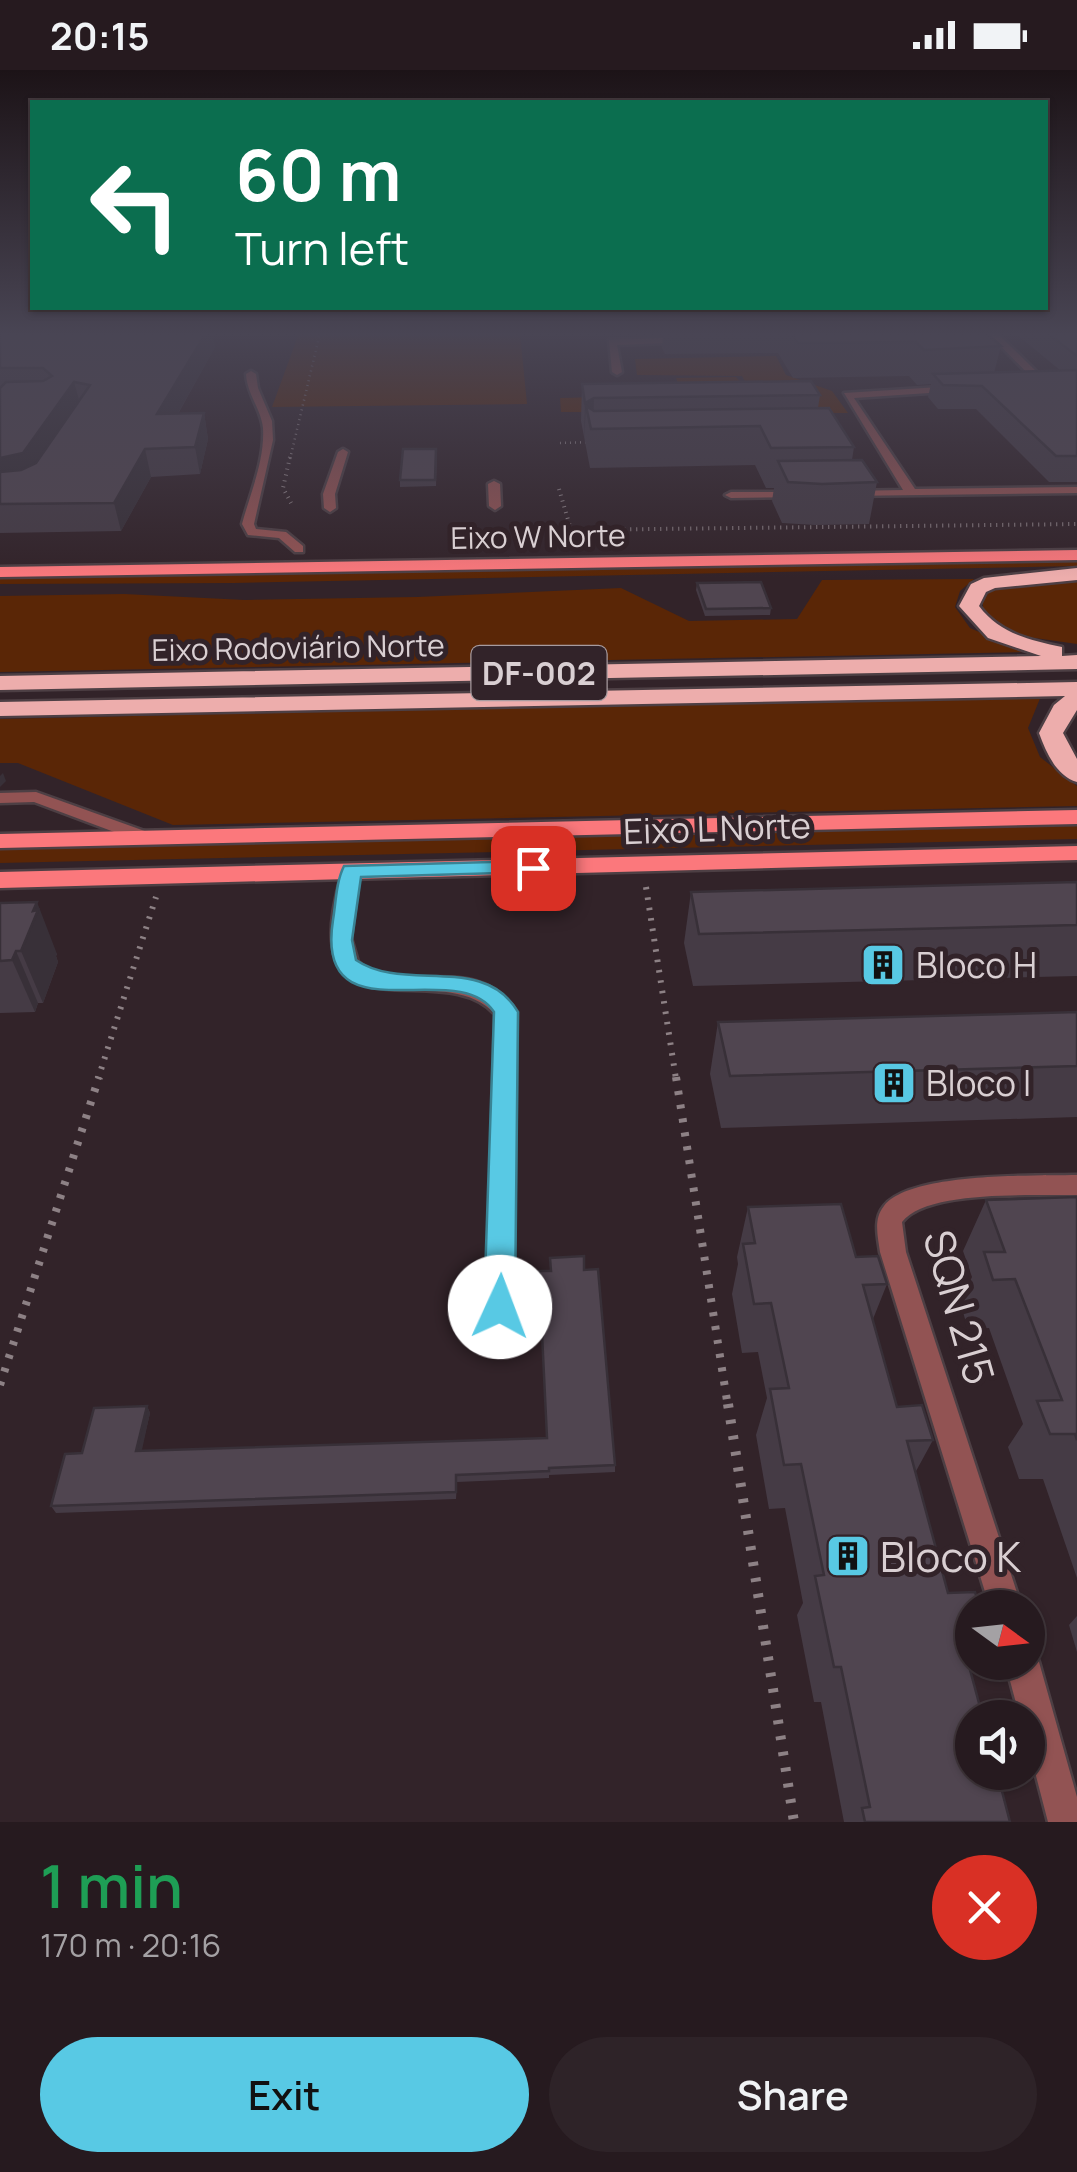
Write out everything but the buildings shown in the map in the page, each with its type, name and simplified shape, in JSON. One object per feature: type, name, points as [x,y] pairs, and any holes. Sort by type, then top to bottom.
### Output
[{"type":"highway","points":[[1077,573],[992,582],[978,588],[969,606],[979,623],[1002,638],[1077,659]]},
{"type":"highway","name":"Eixo Rodoviário Norte","points":[[0,683],[1077,659]]},
{"type":"highway","name":"Eixo Rodoviário Norte","points":[[0,709],[1077,689]]},
{"type":"highway","points":[[1077,698],[1062,710],[1050,734],[1059,754],[1077,774]]},
{"type":"main road","name":"Eixo W Norte","points":[[0,572],[1077,555]]},
{"type":"main road","name":"Eixo W Norte","points":[[0,589],[1077,573]]},
{"type":"main road","name":"Eixo L Norte","points":[[0,841],[1077,817]]},
{"type":"main road","name":"Eixo L Norte","points":[[0,880],[1077,853]]},
{"type":"street","points":[[266,415],[268,432],[248,524],[252,532],[282,535],[299,549]]},
{"type":"street","points":[[861,415],[912,494]]},
{"type":"street","points":[[854,439],[873,438]]},
{"type":"street","points":[[330,508],[328,494],[344,452]]},
{"type":"street","points":[[494,484],[496,506]]},
{"type":"street","points":[[840,494],[1077,490]]},
{"type":"street","points":[[732,495],[822,494]]},
{"type":"street","points":[[0,798],[36,798],[147,838]]},
{"type":"street","points":[[351,871],[341,940],[341,956],[348,966],[368,980],[379,982],[471,986],[498,1000],[506,1012],[500,1307]]},
{"type":"street","name":"SQN 215","points":[[1000,1590],[893,1252],[890,1224],[894,1211],[912,1199],[950,1192],[1077,1185]]},
{"type":"street","points":[[1027,1680],[1066,1822]]},
{"type":"path","points":[[292,504],[283,488],[300,415]]},
{"type":"path","points":[[560,443],[592,442]]},
{"type":"path","points":[[559,489],[571,530],[1077,524]]},
{"type":"path","points":[[642,866],[794,1822]]},
{"type":"path","points":[[0,1385],[162,876]]},
{"type":"shaded area","points":[[1077,558],[1077,566],[0,584],[0,577]]},
{"type":"shaded area","points":[[974,579],[960,591],[955,607],[970,628],[1025,652],[0,672],[0,596],[124,594],[245,600],[621,588],[689,621],[797,619],[822,580]]},
{"type":"shaded area","points":[[1077,580],[1077,644],[1021,636],[983,615],[983,602],[990,590],[1012,583]]},
{"type":"shaded area","points":[[1041,696],[1028,728],[1040,757],[1077,786],[1077,806],[173,825],[18,763],[0,763],[0,719]]},
{"type":"shaded area","points":[[1077,825],[1077,839],[0,863],[0,849]]},
{"type":"place","name":"Bloco H","points":[[883,965]]},
{"type":"place","name":"Bloco I","points":[[894,1083]]},
{"type":"place","name":"Bloco K","points":[[848,1556]]},
{"type":"route","points":[[500,1307],[506,1012],[498,1000],[471,986],[368,980],[341,956],[341,940],[351,871],[533,868]]}]
